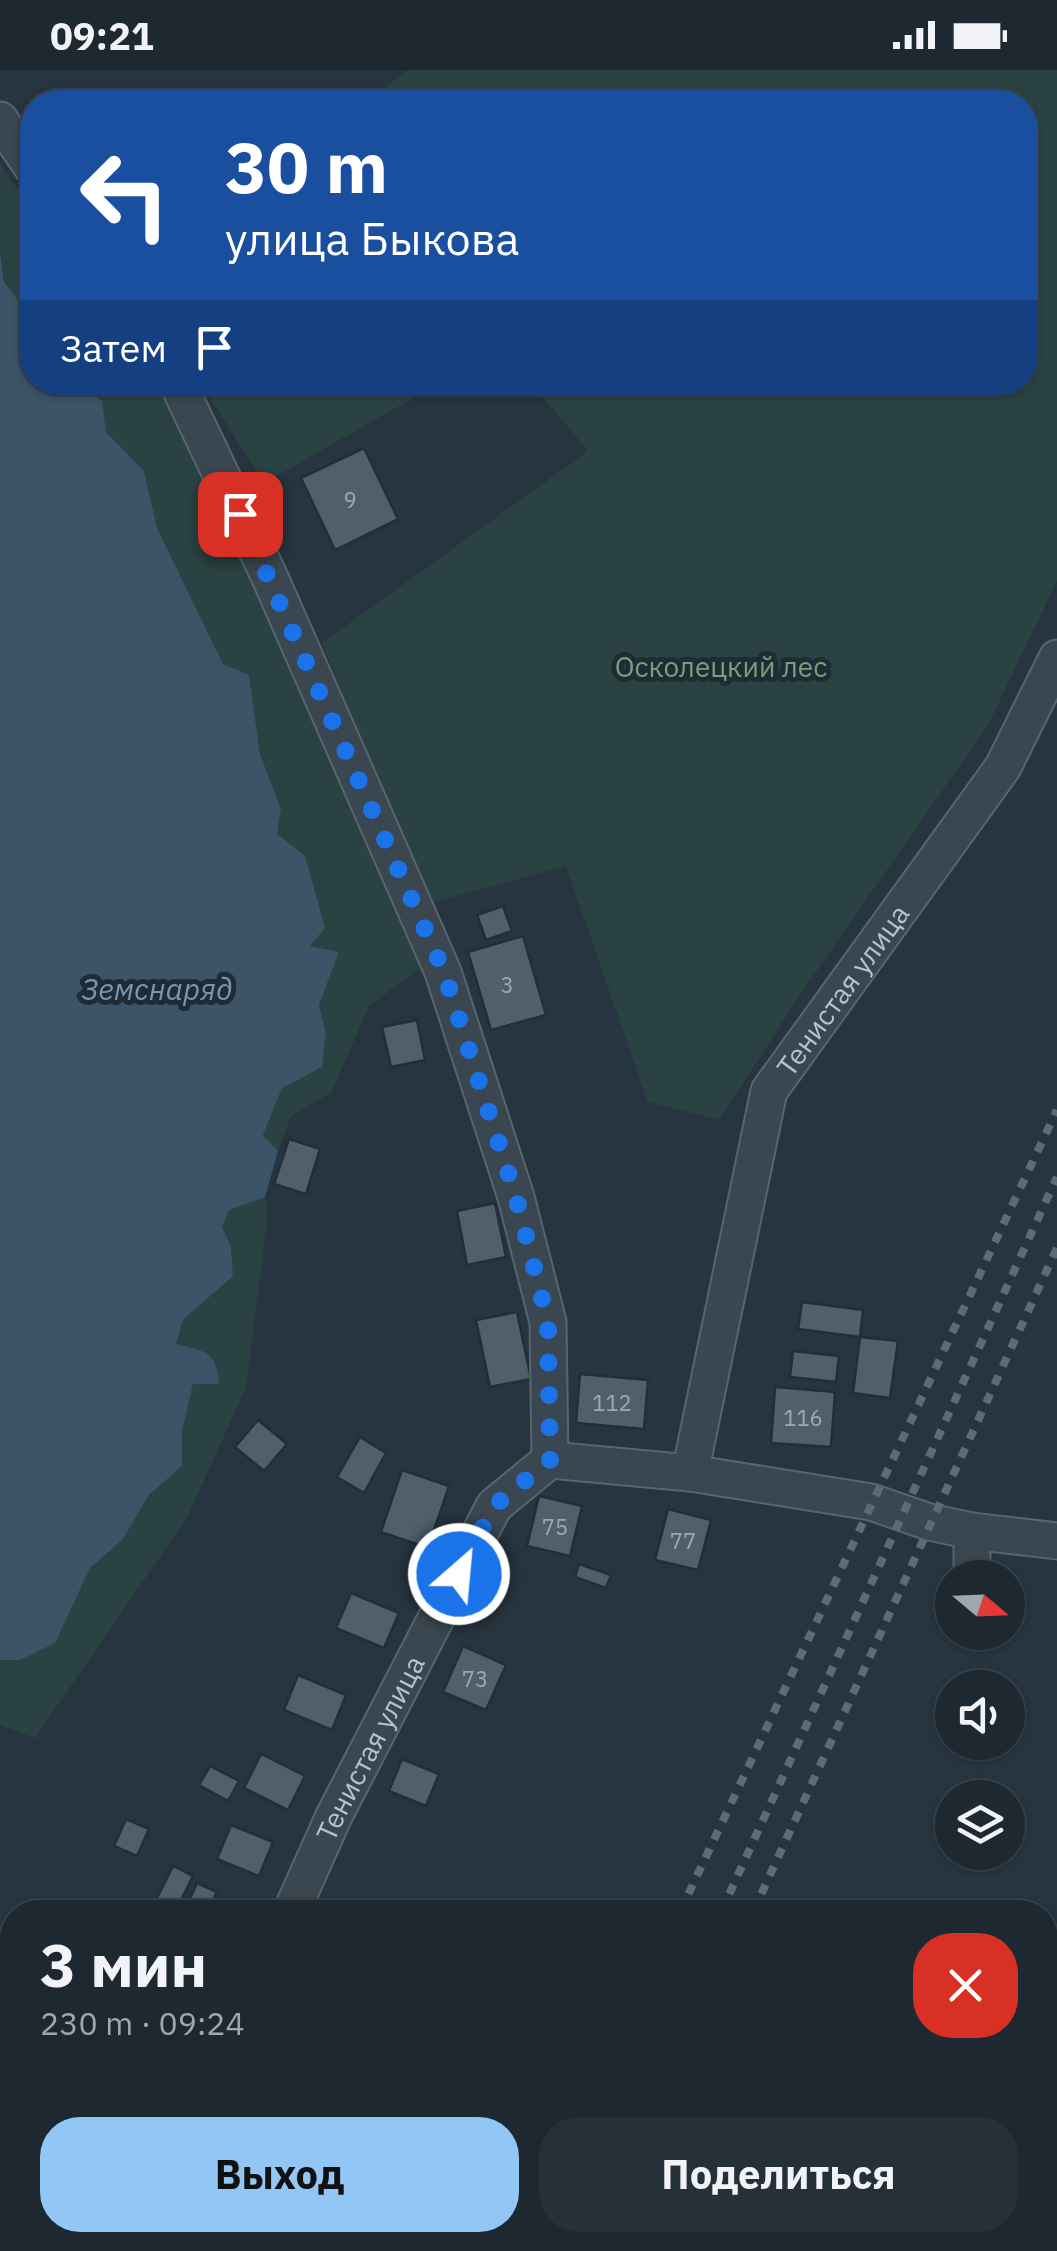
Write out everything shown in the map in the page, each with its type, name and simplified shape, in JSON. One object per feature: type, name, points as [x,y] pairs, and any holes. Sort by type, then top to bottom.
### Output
[{"type":"street","points":[[0,120],[20,149]]},
{"type":"street","points":[[183,395],[271,580],[444,972],[516,1197],[548,1322],[550,1460],[690,1473],[871,1502],[929,1522],[972,1530],[1057,1541]]},
{"type":"street","name":"Тенистая улица","points":[[690,1473],[769,1091],[1003,767],[1057,658]]},
{"type":"street","name":"Тенистая улица","points":[[296,1900],[334,1816],[494,1506],[550,1460]]},
{"type":"street","points":[[972,1530],[972,1560]]},
{"type":"green space","name":"Осколецкий лес","points":[[407,70],[1057,70],[1057,581],[988,725],[802,992],[719,1120],[648,1102],[566,866],[427,904],[322,643],[588,451],[541,395],[1038,395],[1038,90],[383,90]]},
{"type":"green space","points":[[0,164],[20,193],[20,303],[4,282]]},
{"type":"green space","points":[[96,395],[166,398],[427,963],[369,1006],[331,1093],[291,1116],[278,1151],[263,1135],[282,1088],[326,1032],[319,1005],[339,953],[309,946],[277,834],[281,809],[260,754],[249,675],[223,664],[157,528],[144,471],[105,432],[102,402]]},
{"type":"green space","points":[[208,395],[419,395],[264,483]]},
{"type":"green space","points":[[265,1197],[268,1215],[246,1387],[188,1516],[35,1738],[0,1725],[0,1660],[20,1660],[54,1643],[90,1568],[123,1538],[148,1496],[182,1466],[182,1431],[193,1384],[219,1383],[176,1345],[183,1320],[233,1276],[231,1246],[222,1227],[229,1210]]},
{"type":"water","name":"Земснаряд","points":[[0,252],[4,282],[20,303],[20,395],[96,395],[102,402],[106,432],[144,471],[157,528],[223,664],[249,675],[260,754],[281,809],[277,834],[305,856],[325,928],[310,946],[339,952],[319,1005],[326,1032],[322,1067],[282,1088],[263,1135],[278,1151],[265,1197],[229,1210],[222,1227],[231,1246],[233,1276],[183,1320],[176,1344],[212,1358],[219,1384],[193,1384],[182,1431],[182,1466],[148,1496],[123,1539],[90,1568],[55,1643],[20,1660],[0,1660]]},
{"type":"building","points":[[364,448],[398,519],[335,550],[301,478]]},
{"type":"building","points":[[503,906],[512,931],[486,940],[477,915]]},
{"type":"building","points":[[523,936],[546,1015],[491,1030],[468,952]]},
{"type":"building","points":[[417,1020],[425,1060],[391,1067],[382,1027]]},
{"type":"building","points":[[289,1139],[320,1149],[306,1194],[274,1184]]},
{"type":"building","points":[[495,1203],[506,1257],[467,1265],[457,1211]]},
{"type":"building","points":[[802,1302],[863,1310],[860,1337],[798,1329]]},
{"type":"building","points":[[517,1312],[531,1379],[490,1387],[476,1320]]},
{"type":"building","points":[[860,1337],[898,1341],[890,1398],[853,1393]]},
{"type":"building","points":[[793,1351],[839,1356],[836,1382],[790,1377]]},
{"type":"building","points":[[580,1374],[648,1380],[644,1429],[576,1423]]},
{"type":"building","points":[[775,1387],[835,1392],[831,1447],[771,1443]]},
{"type":"building","points":[[258,1420],[287,1444],[264,1471],[235,1447]]},
{"type":"building","points":[[360,1437],[386,1453],[364,1493],[337,1477]]},
{"type":"building","points":[[402,1470],[449,1486],[428,1548],[381,1532]]},
{"type":"building","points":[[539,1496],[582,1506],[570,1556],[527,1546]]},
{"type":"building","points":[[668,1509],[711,1520],[698,1570],[655,1560]]},
{"type":"building","points":[[579,1564],[611,1575],[606,1588],[575,1577]]},
{"type":"building","points":[[351,1593],[399,1613],[384,1648],[336,1628]]},
{"type":"building","points":[[463,1646],[506,1665],[486,1710],[443,1692]]},
{"type":"building","points":[[298,1675],[346,1695],[332,1730],[284,1710]]},
{"type":"building","points":[[261,1754],[305,1776],[288,1810],[244,1788]]},
{"type":"building","points":[[402,1759],[439,1774],[426,1806],[389,1791]]},
{"type":"building","points":[[210,1766],[239,1781],[228,1801],[199,1785]]},
{"type":"building","points":[[126,1819],[149,1829],[137,1856],[114,1846]]},
{"type":"building","points":[[231,1825],[273,1842],[259,1876],[217,1859]]},
{"type":"building","points":[[173,1866],[193,1876],[181,1900],[156,1900]]},
{"type":"building","points":[[197,1883],[217,1892],[213,1900],[190,1899]]},
{"type":"railway","points":[[686,1900],[1057,1110]]},
{"type":"railway","points":[[726,1900],[1057,1177]]},
{"type":"railway","points":[[758,1900],[1057,1248]]},
{"type":"route","points":[[240,514],[444,972],[516,1197],[548,1322],[550,1460],[494,1506],[459,1574]]}]
